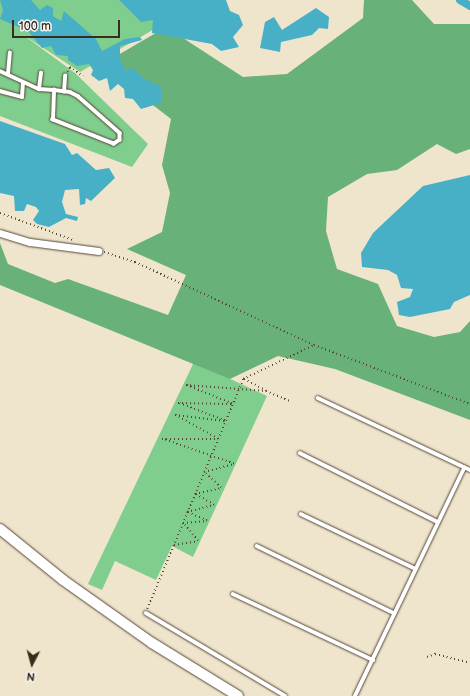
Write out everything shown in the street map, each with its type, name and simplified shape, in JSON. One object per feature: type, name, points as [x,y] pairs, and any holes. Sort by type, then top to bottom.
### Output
[{"type":"street","points":[[0,233],[30,242],[98,251]]},
{"type":"street","points":[[0,529],[52,572],[139,634],[238,696]]},
{"type":"lane","points":[[8,74],[10,53]]},
{"type":"lane","points":[[0,71],[8,74],[23,84],[38,89],[54,90],[78,96],[120,132],[120,140],[114,144],[53,120],[54,90]]},
{"type":"lane","points":[[38,89],[41,73]]},
{"type":"lane","points":[[64,92],[65,76]]},
{"type":"lane","points":[[0,91],[22,97],[23,84]]},
{"type":"lane","points":[[318,398],[470,470]]},
{"type":"lane","points":[[300,453],[438,522]]},
{"type":"lane","points":[[356,696],[464,468]]},
{"type":"lane","points":[[301,514],[416,569]]},
{"type":"lane","points":[[257,546],[394,613]]},
{"type":"lane","points":[[233,594],[373,660]]},
{"type":"lane","points":[[146,613],[285,696]]},
{"type":"path","points":[[65,76],[70,67],[83,76]]},
{"type":"path","points":[[0,213],[78,242]]},
{"type":"path","points":[[98,251],[135,262],[314,345],[470,404]]},
{"type":"path","points":[[146,613],[243,379],[314,345]]},
{"type":"path","points":[[243,379],[289,401]]},
{"type":"path","points":[[232,404],[186,385],[266,391]]},
{"type":"path","points":[[225,421],[178,403],[232,404]]},
{"type":"path","points":[[218,439],[175,415],[225,421]]},
{"type":"path","points":[[204,472],[234,464],[162,439],[218,439]]},
{"type":"path","points":[[195,494],[222,488],[204,472]]},
{"type":"path","points":[[188,512],[214,505],[195,494]]},
{"type":"path","points":[[183,523],[207,521],[188,512]]},
{"type":"path","points":[[174,545],[198,541],[183,523]]},
{"type":"path","points":[[427,657],[435,654],[470,663]]},
{"type":"green space","points":[[0,0],[149,0],[177,16],[80,72],[22,34],[75,73],[148,144],[132,167],[0,116]]},
{"type":"green space","points":[[364,0],[412,0],[434,24],[470,24],[470,149],[456,154],[437,144],[397,170],[367,174],[328,197],[326,231],[337,269],[378,284],[397,326],[434,337],[460,332],[470,321],[470,420],[335,369],[278,356],[230,379],[0,285],[0,243],[8,264],[55,283],[68,279],[168,315],[186,275],[127,249],[162,232],[170,193],[162,165],[171,119],[101,65],[166,27],[243,77],[287,74],[363,18]]},
{"type":"green space","points":[[194,362],[267,396],[193,557],[172,546],[156,580],[115,561],[102,590],[88,584]]},
{"type":"water","points":[[0,0],[31,0],[40,10],[47,5],[53,8],[53,16],[61,21],[64,11],[96,39],[102,51],[125,39],[140,37],[142,40],[120,46],[120,59],[126,71],[133,68],[143,78],[161,87],[161,103],[141,109],[133,99],[125,98],[124,89],[118,84],[110,91],[107,78],[99,81],[91,75],[93,70],[89,64],[77,66],[68,60],[68,56],[56,55],[51,46],[42,48],[28,31],[0,19],[3,10]]},
{"type":"water","points":[[119,0],[226,0],[230,11],[239,15],[243,25],[233,37],[239,47],[221,51],[212,44],[152,33],[153,20],[141,22]]},
{"type":"water","points":[[316,8],[329,17],[328,29],[319,28],[312,35],[281,42],[280,52],[260,48],[265,22],[274,17],[282,30]]},
{"type":"water","points":[[0,121],[65,144],[72,155],[77,153],[96,170],[109,168],[115,178],[91,201],[86,198],[85,204],[80,205],[79,189],[65,190],[62,202],[66,214],[78,217],[77,221],[66,218],[49,227],[37,224],[33,220],[39,211],[36,207],[27,204],[24,211],[15,211],[14,196],[0,193]]},
{"type":"water","points":[[470,175],[470,295],[454,302],[450,309],[410,317],[399,315],[397,302],[410,297],[413,289],[401,288],[397,275],[388,270],[362,267],[361,253],[373,233],[423,186]]},
{"type":"waterway","points":[[460,0],[470,6]]}]
